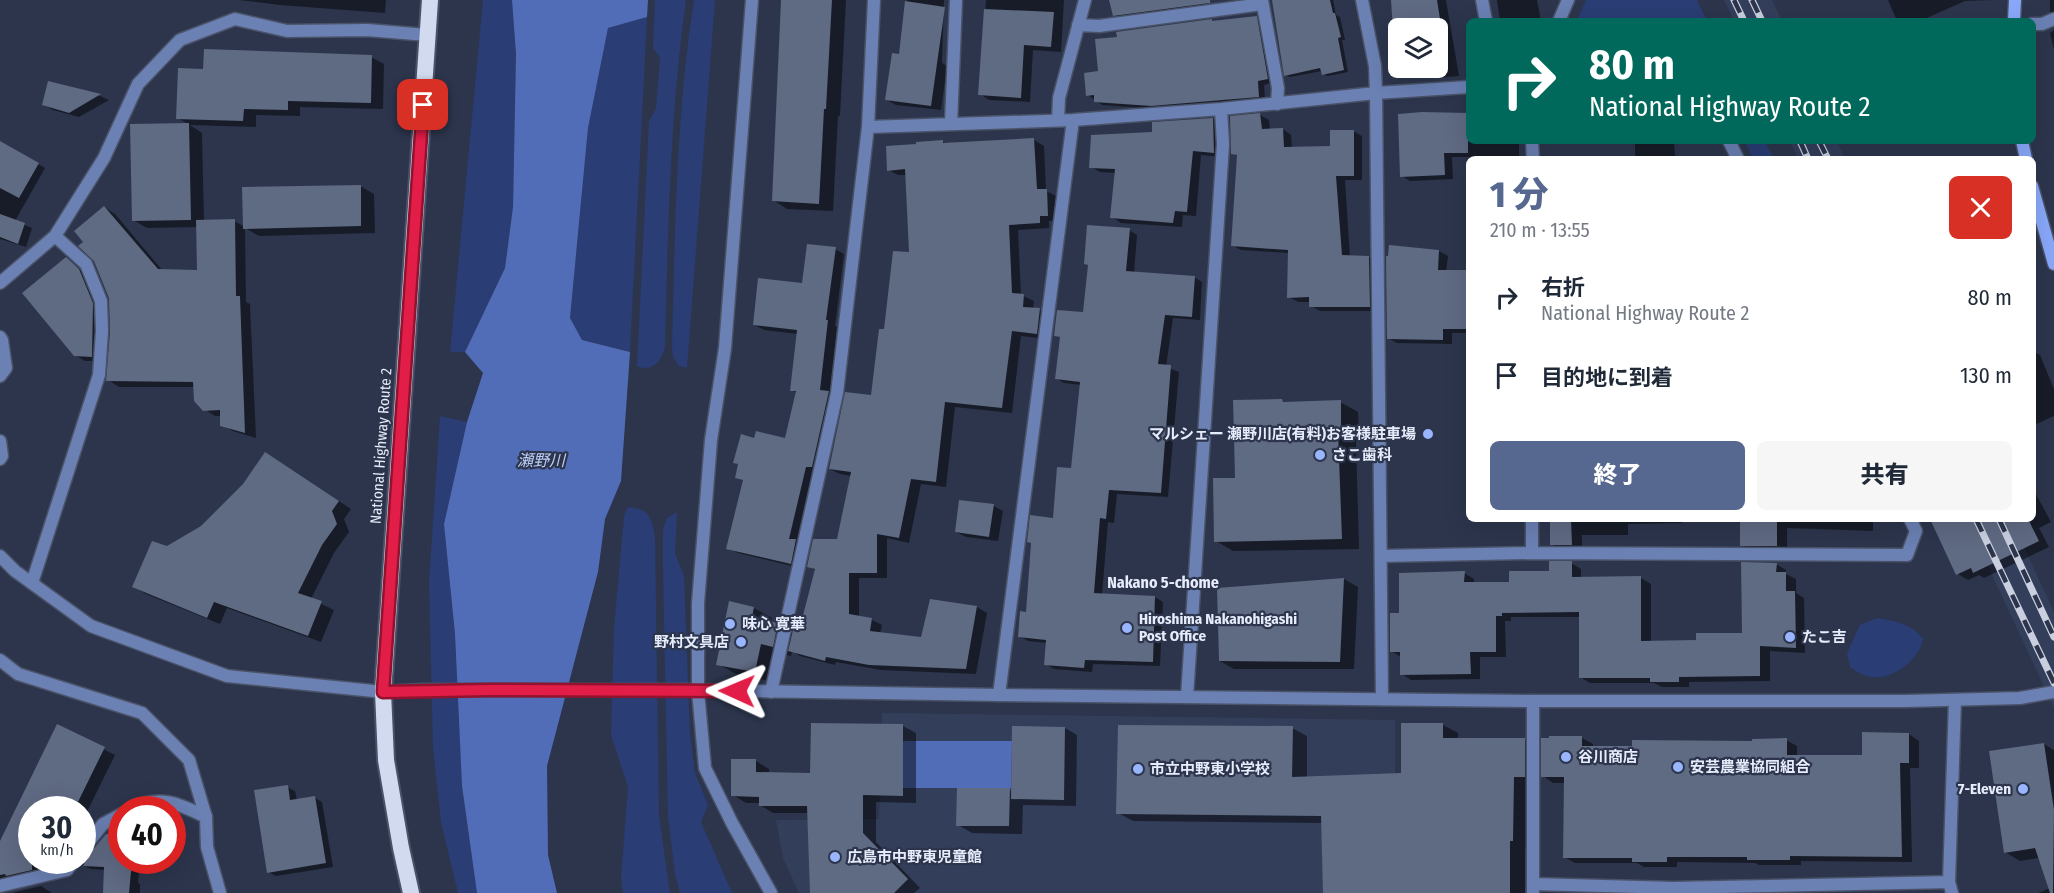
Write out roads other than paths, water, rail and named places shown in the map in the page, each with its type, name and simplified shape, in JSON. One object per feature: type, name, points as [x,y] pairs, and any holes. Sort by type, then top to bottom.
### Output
[{"type":"highway","name":"National Highway Route 2","points":[[411,893],[386,760],[383,692],[430,0]]},
{"type":"main road","points":[[2014,18],[2015,0]]},
{"type":"main road","points":[[2036,200],[2054,264]]},
{"type":"street","points":[[752,0],[725,348],[711,440],[698,603],[694,690],[705,768],[732,823],[771,893]]},
{"type":"street","points":[[771,692],[837,393],[868,127],[874,0]]},
{"type":"street","points":[[951,124],[956,0]]},
{"type":"street","points":[[1058,120],[1059,98],[1085,0]]},
{"type":"street","points":[[1362,0],[1375,66],[1376,93],[1382,699]]},
{"type":"street","points":[[1482,0],[1485,18]]},
{"type":"street","points":[[1560,18],[1568,0]]},
{"type":"street","points":[[1078,25],[1099,26],[1262,2],[1278,88],[1277,104]]},
{"type":"street","points":[[0,283],[55,236],[104,158],[138,84],[180,40],[235,19],[287,31],[367,30],[427,35]]},
{"type":"street","points":[[2036,24],[2054,19]]},
{"type":"street","points":[[868,127],[1073,120],[1466,87]]},
{"type":"street","points":[[1187,697],[1224,144],[1221,109]]},
{"type":"street","points":[[999,695],[1073,120]]},
{"type":"street","points":[[32,584],[99,375],[102,331],[101,301],[87,264],[55,236]]},
{"type":"street","points":[[0,338],[6,368],[0,376]]},
{"type":"street","points":[[0,441],[2,456],[0,459]]},
{"type":"street","points":[[1532,522],[1532,553]]},
{"type":"street","points":[[1381,556],[1532,553],[1907,555],[1916,531],[1912,522]]},
{"type":"street","points":[[0,556],[15,571],[91,626],[227,676],[383,692],[694,690],[1533,701],[1955,700],[2020,698],[2054,692]]},
{"type":"street","points":[[0,660],[18,674],[142,713],[189,760],[206,817],[207,848],[220,893]]},
{"type":"street","points":[[1533,701],[1533,888],[1673,890],[1950,888],[1955,700]]},
{"type":"street","points":[[186,807],[206,817]]},
{"type":"street","points":[[96,833],[108,821]]},
{"type":"street","points":[[0,886],[51,874]]},
{"type":"water","name":"瀬野川","points":[[512,0],[648,0],[647,17],[608,28],[588,128],[570,318],[582,340],[630,352],[621,481],[605,519],[598,572],[547,766],[548,855],[557,893],[477,893],[462,786],[455,634],[444,524],[467,422],[483,373],[465,352],[505,268],[513,207],[516,54]]},
{"type":"water","points":[[903,741],[1012,741],[1011,788],[903,788]]},
{"type":"railway","points":[[1734,0],[1743,18]]},
{"type":"railway","points":[[1752,0],[1761,18]]},
{"type":"railway","points":[[1801,144],[1807,156]]},
{"type":"railway","points":[[1820,144],[1826,156]]},
{"type":"railway","points":[[1977,522],[2054,683]]},
{"type":"railway","points":[[2000,522],[2054,637]]},
{"type":"place","name":"マルシェー 瀬野川店(有料)お客様駐車場","points":[[1428,434]]},
{"type":"place","name":"さこ歯科","points":[[1320,455]]},
{"type":"place","name":"味心 寛華","points":[[730,624]]},
{"type":"place","name":"Hiroshima Nakanohigashi Post Office","points":[[1127,628]]},
{"type":"place","name":"たこ吉","points":[[1790,637]]},
{"type":"place","name":"野村文具店","points":[[741,642]]},
{"type":"place","name":"谷川商店","points":[[1566,757]]},
{"type":"place","name":"安芸農業協同組合","points":[[1678,767]]},
{"type":"place","name":"市立中野東小学校","points":[[1138,769]]},
{"type":"place","name":"7-Eleven","points":[[2023,789]]},
{"type":"place","name":"広島市中野東児童館","points":[[835,857]]},
{"type":"district","name":"Nakano 5-chome","points":[[1163,582]]}]
